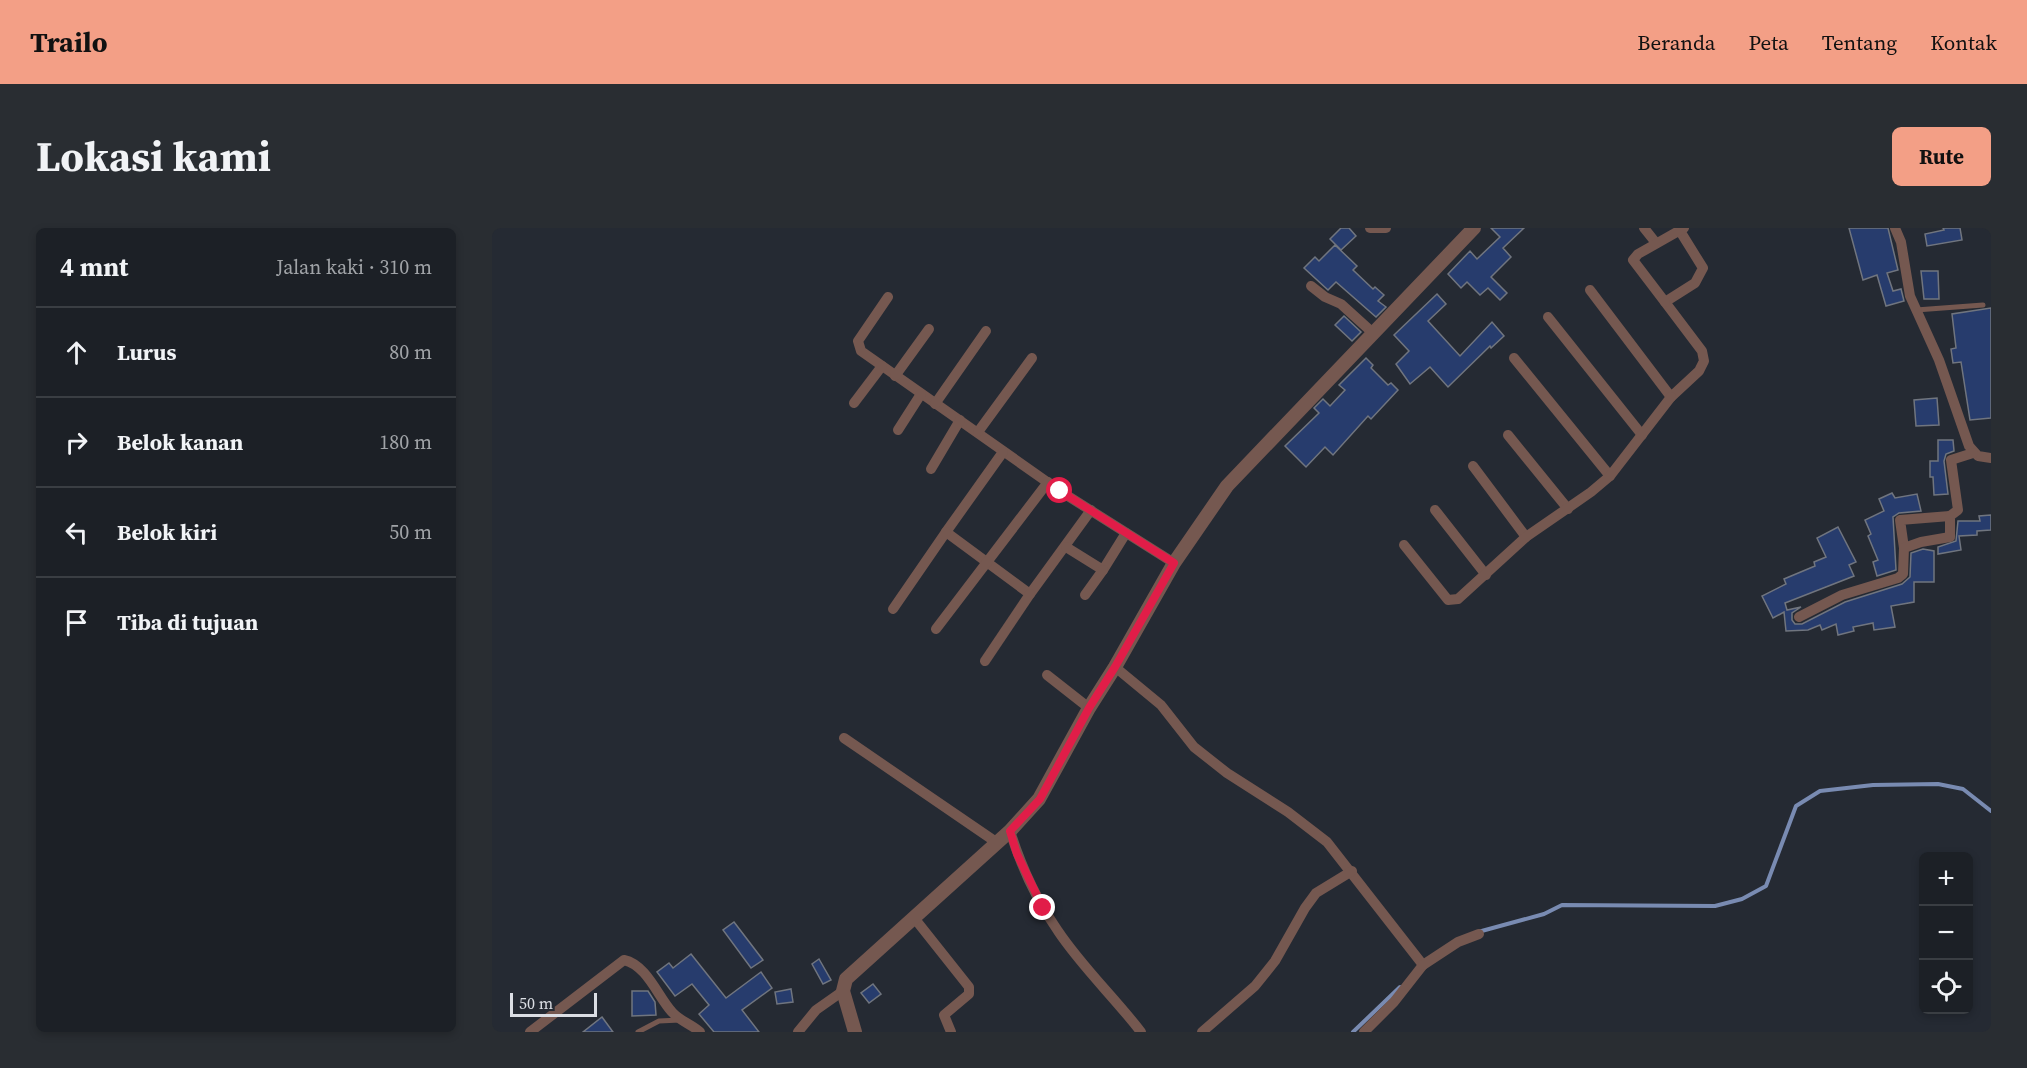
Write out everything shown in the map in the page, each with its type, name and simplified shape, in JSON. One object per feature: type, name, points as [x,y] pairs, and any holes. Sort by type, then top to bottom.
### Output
[{"type":"street","points":[[1370,228],[1386,228]]},
{"type":"street","points":[[855,1032],[843,991],[846,980],[1010,831],[1040,799],[1089,708],[1174,563],[1227,486],[1474,228]]},
{"type":"street","points":[[1644,228],[1656,243]]},
{"type":"street","points":[[1895,228],[1901,242],[1906,284],[1939,360],[1960,424],[1973,453]]},
{"type":"street","points":[[1404,545],[1448,600],[1458,599],[1526,537],[1568,509],[1610,476],[1671,398],[1699,371],[1704,355],[1633,260],[1656,243],[1682,230],[1703,268],[1695,283],[1665,302]]},
{"type":"street","points":[[1311,286],[1325,297],[1341,304],[1373,333]]},
{"type":"street","points":[[1590,290],[1671,398]]},
{"type":"street","points":[[888,297],[858,341],[861,351],[978,432],[1003,452],[1174,563]]},
{"type":"street","points":[[1548,316],[1642,435]]},
{"type":"street","points":[[895,376],[929,329]]},
{"type":"street","points":[[935,404],[986,332]]},
{"type":"street","points":[[978,432],[1032,358]]},
{"type":"street","points":[[1514,358],[1610,476]]},
{"type":"street","points":[[854,403],[882,366]]},
{"type":"street","points":[[898,430],[921,394]]},
{"type":"street","points":[[931,469],[960,420]]},
{"type":"street","points":[[1508,435],[1568,509]]},
{"type":"street","points":[[893,609],[1003,452]]},
{"type":"street","points":[[1799,617],[1842,596],[1898,578],[1903,574],[1904,548],[1900,520],[1950,516],[1958,510],[1951,460],[1973,453],[1991,458]]},
{"type":"street","points":[[1473,466],[1526,537]]},
{"type":"street","points":[[936,629],[1048,482]]},
{"type":"street","points":[[985,661],[1091,510]]},
{"type":"street","points":[[1435,510],[1486,575]]},
{"type":"street","points":[[1904,548],[1927,540],[1949,538],[1950,516]]},
{"type":"street","points":[[946,532],[1030,594]]},
{"type":"street","points":[[1085,596],[1126,533]]},
{"type":"street","points":[[1066,547],[1103,570]]},
{"type":"street","points":[[1115,667],[1161,705],[1194,747],[1227,773],[1316,832],[1352,871],[1423,965]]},
{"type":"street","points":[[1047,675],[1089,708]]},
{"type":"street","points":[[844,738],[996,842]]},
{"type":"street","points":[[1010,831],[1017,854],[1043,908],[1059,933],[1141,1032]]},
{"type":"street","points":[[1202,1032],[1255,986],[1275,960],[1316,893],[1352,871]]},
{"type":"street","points":[[915,919],[969,987],[969,994],[944,1015],[951,1032]]},
{"type":"street","points":[[1364,1032],[1394,1002],[1423,965],[1458,942],[1479,934]]},
{"type":"street","points":[[530,1032],[624,960],[638,968],[667,1006],[681,1020],[700,1032]]},
{"type":"street","points":[[798,1032],[816,1010],[843,991]]},
{"type":"lane","points":[[1916,310],[1983,305]]},
{"type":"lane","points":[[638,1032],[659,1022],[681,1020]]},
{"type":"building","points":[[1341,228],[1349,228],[1356,236],[1341,250],[1330,239]]},
{"type":"building","points":[[1491,228],[1524,228],[1503,248],[1511,257],[1491,277],[1507,293],[1500,300],[1488,288],[1480,295],[1467,282],[1461,288],[1448,274],[1470,251],[1477,259],[1500,237]]},
{"type":"building","points":[[1849,228],[1888,228],[1898,270],[1887,273],[1893,291],[1901,289],[1904,301],[1886,306],[1877,275],[1863,280]]},
{"type":"building","points":[[1943,228],[1960,228],[1962,240],[1927,246],[1925,234],[1944,230]]},
{"type":"building","points":[[1335,245],[1357,266],[1353,270],[1373,289],[1375,287],[1384,295],[1378,301],[1386,307],[1376,317],[1336,282],[1328,290],[1304,268],[1315,257],[1319,261]]},
{"type":"building","points":[[1921,271],[1938,271],[1939,299],[1924,299]]},
{"type":"building","points":[[1437,294],[1446,304],[1428,321],[1460,356],[1492,322],[1504,336],[1491,348],[1490,346],[1448,387],[1430,367],[1410,384],[1396,364],[1409,351],[1394,335]]},
{"type":"building","points":[[1991,308],[1991,418],[1970,420],[1961,362],[1953,363],[1951,349],[1956,348],[1952,314]]},
{"type":"building","points":[[1344,316],[1361,332],[1352,341],[1335,325]]},
{"type":"building","points":[[1366,358],[1373,365],[1371,368],[1388,385],[1391,383],[1398,390],[1371,419],[1368,416],[1333,455],[1325,447],[1306,467],[1285,446],[1319,413],[1314,408],[1323,399],[1330,406],[1345,390],[1339,385]]},
{"type":"building","points":[[1937,398],[1939,425],[1916,426],[1914,400]]},
{"type":"building","points":[[1938,440],[1953,440],[1954,451],[1946,454],[1944,461],[1948,494],[1934,495],[1933,477],[1930,477],[1930,461],[1938,461]]},
{"type":"building","points":[[1892,493],[1895,498],[1917,494],[1921,511],[1899,513],[1893,517],[1896,570],[1877,576],[1873,562],[1878,560],[1868,536],[1871,534],[1865,520],[1884,511],[1879,499]]},
{"type":"building","points":[[1991,515],[1991,530],[1977,531],[1977,535],[1959,536],[1961,550],[1938,554],[1938,547],[1956,541],[1958,521],[1980,521],[1979,516]]},
{"type":"building","points":[[1838,527],[1856,562],[1849,565],[1854,576],[1785,603],[1787,610],[1801,607],[1792,613],[1792,620],[1795,624],[1802,624],[1845,602],[1902,584],[1910,577],[1911,553],[1923,549],[1934,551],[1934,582],[1914,582],[1914,602],[1891,606],[1895,627],[1874,630],[1873,623],[1853,627],[1854,631],[1838,635],[1836,624],[1822,630],[1820,625],[1808,630],[1786,631],[1784,612],[1773,618],[1762,596],[1786,584],[1784,579],[1815,566],[1814,562],[1826,557],[1817,538]]},
{"type":"building","points":[[734,922],[763,960],[751,968],[723,930]]},
{"type":"building","points":[[691,954],[726,998],[761,972],[772,988],[742,1010],[759,1032],[714,1032],[699,1014],[709,1005],[692,984],[675,996],[657,972],[669,963],[673,968]]},
{"type":"building","points":[[819,959],[831,980],[823,984],[812,964]]},
{"type":"building","points":[[873,984],[881,994],[869,1003],[861,993]]},
{"type":"building","points":[[791,989],[793,1002],[777,1004],[775,992]]},
{"type":"building","points":[[632,991],[648,991],[655,1002],[656,1015],[632,1016]]},
{"type":"building","points":[[602,1017],[613,1032],[583,1032]]},
{"type":"waterway","points":[[1478,932],[1544,914],[1562,905],[1715,906],[1742,899],[1766,886],[1796,806],[1820,791],[1873,785],[1938,784],[1963,789],[1991,811]]},
{"type":"waterway","points":[[1353,1032],[1400,987]]},
{"type":"route","points":[[1043,908],[1017,854],[1010,831],[1040,799],[1089,708],[1174,563],[1060,491]]}]
